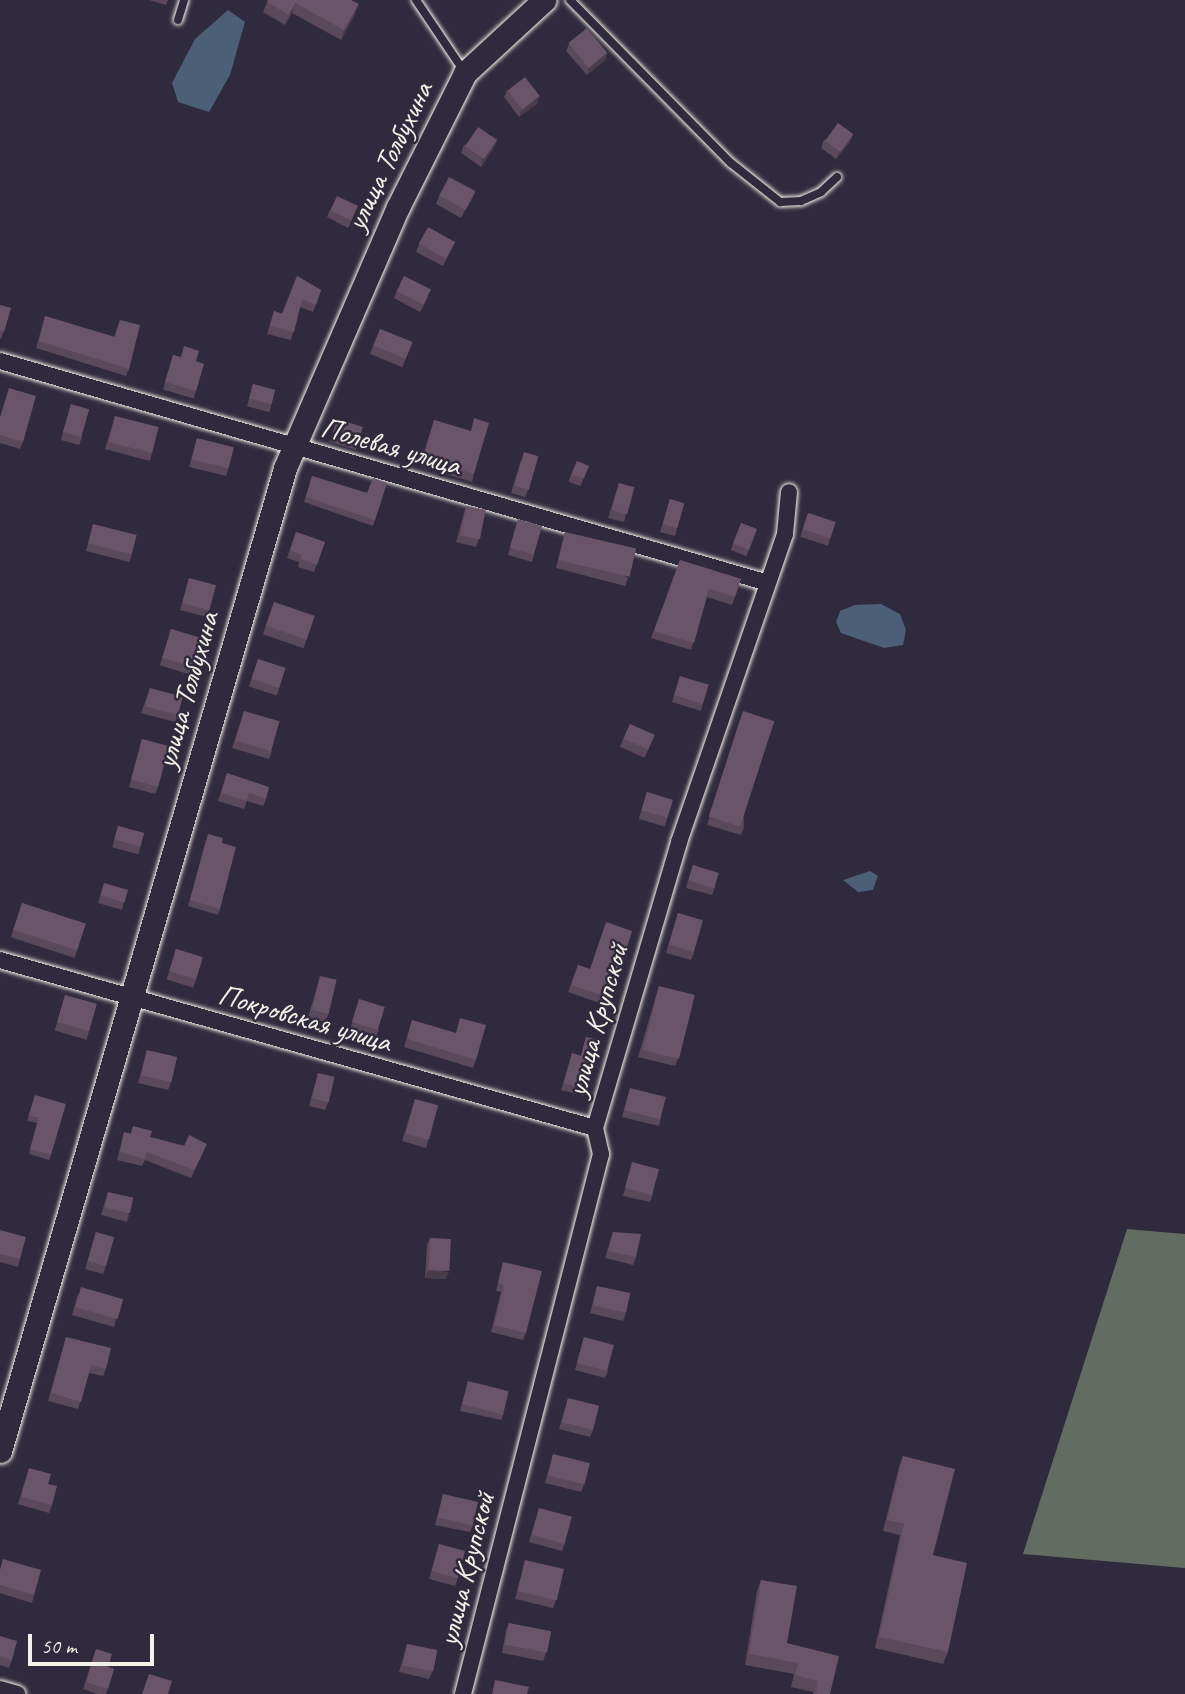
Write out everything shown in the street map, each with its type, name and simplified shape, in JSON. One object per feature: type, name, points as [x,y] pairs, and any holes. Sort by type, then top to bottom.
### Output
[{"type":"main road","name":"улица Толбухина","points":[[0,1451],[129,998],[293,447],[398,207],[465,73],[544,0]]},
{"type":"street","name":"Полевая улица","points":[[0,362],[768,583]]},
{"type":"street","name":"улица Крупской","points":[[463,1694],[601,1154],[595,1128],[679,842],[785,534],[789,492]]},
{"type":"street","name":"Покровская улица","points":[[0,960],[595,1128]]},
{"type":"street","points":[[0,1689],[17,1694]]},
{"type":"lane","points":[[178,20],[184,0]]},
{"type":"lane","points":[[416,0],[465,73]]},
{"type":"lane","points":[[570,0],[731,163],[780,202],[801,201],[821,192],[837,177]]},
{"type":"green space","points":[[1127,1229],[1185,1234],[1185,1568],[1023,1554]]},
{"type":"water","points":[[228,10],[245,22],[230,75],[209,112],[178,102],[172,83],[195,39]]},
{"type":"water","points":[[881,604],[900,614],[906,630],[903,645],[884,648],[841,633],[836,622],[840,611],[855,605]]},
{"type":"water","points":[[870,871],[878,876],[873,890],[858,892],[843,880]]},
{"type":"building","points":[[351,0],[359,4],[344,30],[295,3],[289,15],[267,2]]},
{"type":"building","points":[[587,28],[607,53],[588,68],[568,43]]},
{"type":"building","points":[[525,77],[540,96],[522,109],[508,91]]},
{"type":"building","points":[[838,123],[853,134],[840,152],[825,141]]},
{"type":"building","points":[[478,127],[497,140],[484,159],[465,146]]},
{"type":"building","points":[[449,177],[475,191],[466,210],[439,196]]},
{"type":"building","points":[[337,196],[358,206],[351,220],[330,211]]},
{"type":"building","points":[[428,227],[455,242],[446,259],[419,244]]},
{"type":"building","points":[[297,276],[321,290],[316,305],[302,299],[294,332],[270,326],[274,311],[282,314]]},
{"type":"building","points":[[404,276],[431,289],[424,304],[397,291]]},
{"type":"building","points":[[0,305],[11,308],[4,332],[0,330]]},
{"type":"building","points":[[45,316],[115,337],[120,320],[140,325],[129,369],[39,341]]},
{"type":"building","points":[[380,329],[412,342],[406,359],[373,346]]},
{"type":"building","points":[[184,346],[199,351],[196,361],[204,364],[196,391],[165,382],[173,355],[181,357]]},
{"type":"building","points":[[253,384],[275,390],[271,404],[249,398]]},
{"type":"building","points":[[9,388],[36,396],[23,442],[0,435],[0,417]]},
{"type":"building","points":[[71,404],[89,409],[81,437],[63,432]]},
{"type":"building","points":[[115,416],[159,427],[152,453],[108,442]]},
{"type":"building","points":[[474,418],[489,423],[474,474],[423,458],[434,420],[471,431]]},
{"type":"building","points":[[337,419],[363,427],[358,442],[332,434]]},
{"type":"building","points":[[197,438],[234,447],[229,469],[192,459]]},
{"type":"building","points":[[524,452],[538,456],[529,490],[514,486]]},
{"type":"building","points":[[577,461],[589,466],[584,478],[571,475]]},
{"type":"building","points":[[312,476],[367,493],[373,478],[387,483],[375,520],[306,497]]},
{"type":"building","points":[[619,483],[634,487],[627,514],[612,510]]},
{"type":"building","points":[[670,499],[684,503],[677,528],[663,524]]},
{"type":"building","points":[[466,506],[486,510],[480,539],[460,535]]},
{"type":"building","points":[[808,513],[836,522],[830,538],[803,529]]},
{"type":"building","points":[[518,519],[542,526],[534,555],[510,548]]},
{"type":"building","points":[[741,523],[757,529],[749,550],[733,544]]},
{"type":"building","points":[[93,524],[137,535],[132,554],[88,543]]},
{"type":"building","points":[[296,532],[325,542],[317,565],[300,559],[302,555],[290,550]]},
{"type":"building","points":[[565,532],[636,548],[630,577],[558,560]]},
{"type":"building","points":[[680,560],[741,579],[735,597],[709,589],[694,643],[654,631]]},
{"type":"building","points":[[189,578],[216,585],[209,610],[182,603]]},
{"type":"building","points":[[274,602],[315,616],[307,640],[266,626]]},
{"type":"building","points":[[171,629],[201,638],[192,667],[162,658]]},
{"type":"building","points":[[258,659],[286,668],[279,688],[252,679]]},
{"type":"building","points":[[680,676],[709,685],[703,704],[674,695]]},
{"type":"building","points":[[150,688],[183,697],[178,715],[145,706]]},
{"type":"building","points":[[244,711],[280,721],[271,751],[235,741]]},
{"type":"building","points":[[743,711],[774,721],[740,827],[709,817]]},
{"type":"building","points":[[630,724],[655,735],[648,750],[623,739]]},
{"type":"building","points":[[142,739],[169,746],[158,787],[131,780]]},
{"type":"building","points":[[227,773],[269,787],[266,799],[249,793],[247,801],[221,793]]},
{"type":"building","points":[[647,792],[673,800],[667,818],[641,810]]},
{"type":"building","points":[[118,826],[144,833],[140,847],[114,840]]},
{"type":"building","points":[[208,834],[223,838],[222,843],[236,847],[220,909],[190,900]]},
{"type":"building","points":[[693,865],[719,873],[714,888],[688,880]]},
{"type":"building","points":[[104,883],[128,890],[124,902],[100,895]]},
{"type":"building","points":[[22,903],[86,924],[77,950],[13,930]]},
{"type":"building","points":[[678,913],[703,920],[694,952],[669,945]]},
{"type":"building","points":[[606,922],[632,931],[611,998],[571,985],[578,965],[590,969]]},
{"type":"building","points":[[176,949],[203,957],[196,979],[169,971]]},
{"type":"building","points":[[320,976],[337,980],[329,1014],[312,1010]]},
{"type":"building","points":[[659,986],[695,995],[679,1059],[643,1050]]},
{"type":"building","points":[[65,995],[97,1004],[89,1031],[57,1022]]},
{"type":"building","points":[[359,999],[385,1007],[378,1030],[352,1022]]},
{"type":"building","points":[[460,1018],[486,1025],[476,1060],[407,1039],[412,1020],[456,1033]]},
{"type":"building","points":[[586,1037],[600,1040],[587,1089],[564,1083],[572,1053],[581,1056]]},
{"type":"building","points":[[147,1050],[177,1057],[171,1082],[141,1075]]},
{"type":"building","points":[[318,1073],[335,1077],[329,1102],[312,1098]]},
{"type":"building","points":[[630,1088],[666,1097],[660,1119],[624,1110]]},
{"type":"building","points":[[35,1095],[66,1104],[51,1155],[30,1149],[39,1118],[29,1115]]},
{"type":"building","points":[[415,1099],[438,1105],[429,1140],[406,1134]]},
{"type":"building","points":[[133,1126],[152,1131],[150,1137],[184,1146],[189,1135],[207,1144],[194,1170],[147,1152],[145,1159],[120,1152],[124,1132],[131,1134]]},
{"type":"building","points":[[632,1162],[659,1169],[652,1195],[625,1188]]},
{"type":"building","points":[[108,1192],[133,1198],[130,1213],[104,1208]]},
{"type":"building","points":[[0,1230],[26,1237],[20,1259],[0,1254]]},
{"type":"building","points":[[96,1232],[114,1237],[106,1266],[88,1261]]},
{"type":"building","points":[[613,1232],[641,1234],[636,1257],[608,1251]]},
{"type":"building","points":[[430,1238],[451,1239],[449,1271],[428,1270]]},
{"type":"building","points":[[503,1262],[542,1271],[526,1333],[494,1325],[504,1285],[498,1283]]},
{"type":"building","points":[[597,1286],[630,1293],[626,1313],[593,1306]]},
{"type":"building","points":[[81,1287],[123,1299],[118,1319],[75,1307]]},
{"type":"building","points":[[66,1337],[111,1348],[106,1369],[91,1365],[81,1402],[51,1393]]},
{"type":"building","points":[[584,1337],[614,1345],[607,1371],[577,1363]]},
{"type":"building","points":[[468,1381],[509,1391],[503,1414],[462,1404]]},
{"type":"building","points":[[568,1398],[599,1406],[593,1430],[562,1422]]},
{"type":"building","points":[[553,1454],[590,1463],[585,1485],[548,1475]]},
{"type":"building","points":[[903,1456],[955,1469],[933,1555],[967,1563],[948,1652],[879,1637],[904,1524],[887,1520]]},
{"type":"building","points":[[29,1468],[51,1474],[48,1484],[57,1486],[52,1505],[21,1497]]},
{"type":"building","points":[[443,1494],[478,1502],[473,1525],[438,1517]]},
{"type":"building","points":[[539,1508],[572,1517],[565,1544],[532,1535]]},
{"type":"building","points":[[439,1544],[465,1551],[458,1578],[432,1571]]},
{"type":"building","points":[[3,1559],[41,1570],[34,1595],[0,1585]]},
{"type":"building","points":[[525,1560],[564,1569],[557,1600],[518,1591]]},
{"type":"building","points":[[761,1580],[797,1586],[787,1643],[839,1656],[830,1694],[816,1694],[818,1681],[795,1675],[798,1663],[749,1654]]},
{"type":"building","points":[[509,1623],[551,1631],[547,1653],[505,1645]]},
{"type":"building","points":[[0,1636],[17,1641],[12,1660],[0,1657]]},
{"type":"building","points":[[407,1644],[437,1650],[433,1672],[403,1666]]},
{"type":"building","points":[[96,1649],[112,1654],[108,1667],[114,1669],[108,1689],[86,1682]]},
{"type":"building","points":[[149,1674],[172,1681],[168,1694],[142,1694]]},
{"type":"building","points":[[495,1680],[529,1687],[527,1694],[492,1694]]}]
